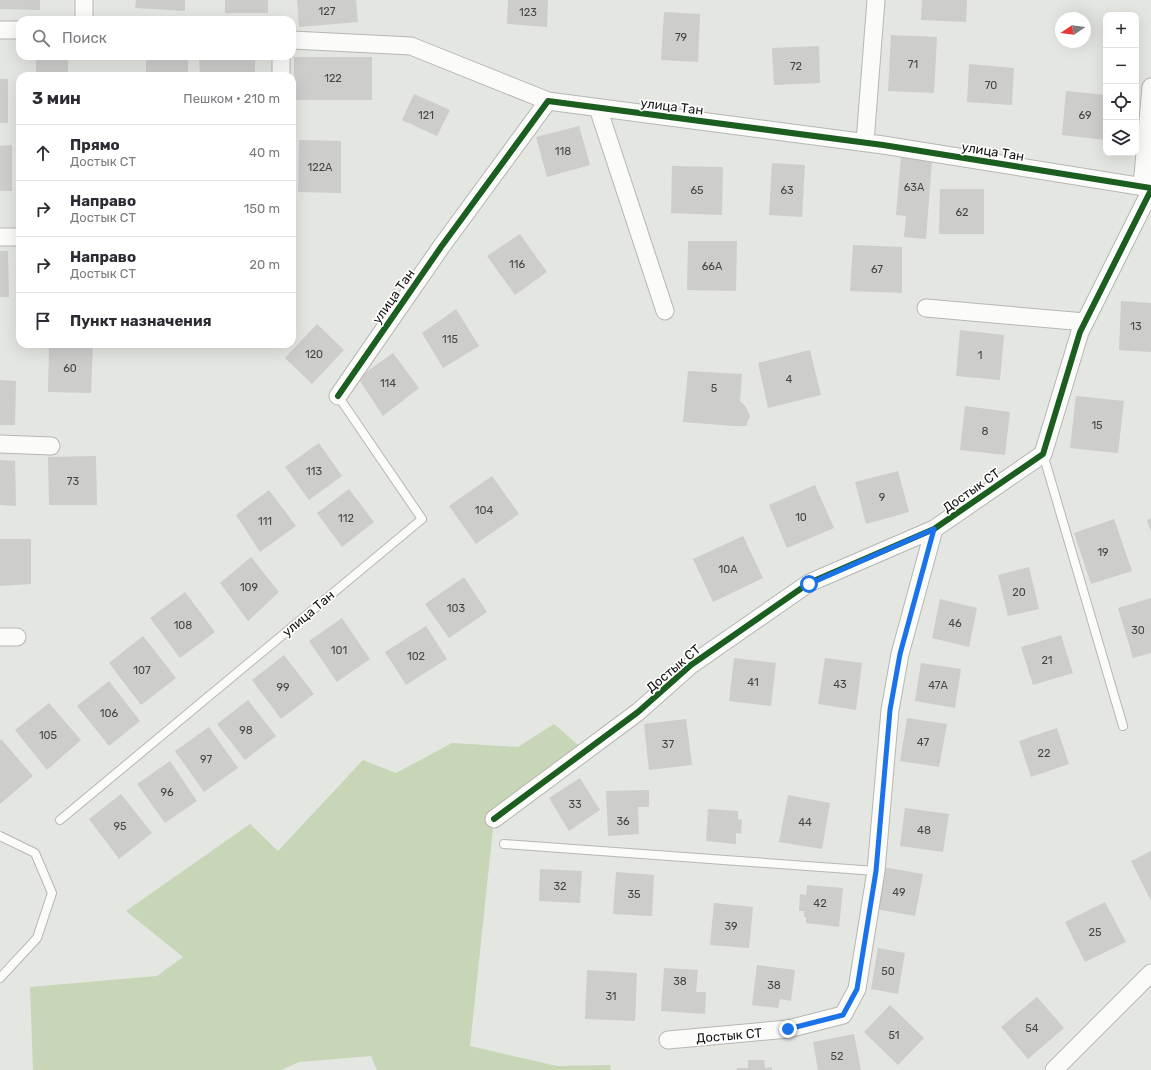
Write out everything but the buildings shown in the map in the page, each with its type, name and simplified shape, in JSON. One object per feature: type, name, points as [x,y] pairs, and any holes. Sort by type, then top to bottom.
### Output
[{"type":"street","points":[[84,0],[84,16]]},
{"type":"street","points":[[865,142],[876,0]]},
{"type":"street","points":[[0,30],[16,30]]},
{"type":"street","name":"улица Тан","points":[[296,40],[411,46],[548,101],[865,142],[1148,188]]},
{"type":"street","points":[[281,60],[281,72]]},
{"type":"street","points":[[1042,454],[1080,332],[1148,188],[1151,87]]},
{"type":"street","name":"улица Тан","points":[[338,396],[441,247],[548,101]]},
{"type":"street","points":[[598,108],[666,311]]},
{"type":"street","points":[[0,237],[16,237]]},
{"type":"street","points":[[926,308],[1085,322]]},
{"type":"street","points":[[0,444],[51,446]]},
{"type":"street","name":"Достык СТ","points":[[494,819],[638,712],[691,665],[809,584],[934,529],[1042,454]]},
{"type":"street","name":"Достык СТ","points":[[668,1040],[788,1029],[843,1015],[857,989],[876,871],[890,710],[900,654],[934,529]]},
{"type":"street","points":[[0,637],[17,637]]},
{"type":"street","points":[[1054,1070],[1151,973]]},
{"type":"lane","name":"улица Тан","points":[[60,820],[422,518],[338,396]]},
{"type":"lane","points":[[1042,454],[1123,726]]},
{"type":"lane","points":[[0,836],[35,853],[52,892],[37,938],[0,978]]},
{"type":"lane","points":[[504,844],[876,871]]},
{"type":"green space","points":[[554,724],[583,749],[494,819],[470,1046],[557,1066],[610,1065],[611,1070],[377,1070],[371,1056],[299,1062],[281,1070],[33,1070],[30,987],[157,976],[183,957],[126,911],[250,824],[278,851],[363,760],[396,773],[452,743],[518,747]]},
{"type":"cycle path","points":[[338,396],[441,247],[548,101],[883,145],[1151,188]]},
{"type":"cycle path","points":[[494,819],[638,712],[691,665],[809,583],[934,529],[1043,454],[1080,332],[1151,190]]},
{"type":"route","points":[[788,1029],[843,1015],[857,989],[876,871],[890,710],[900,654],[934,529],[809,584]]}]
